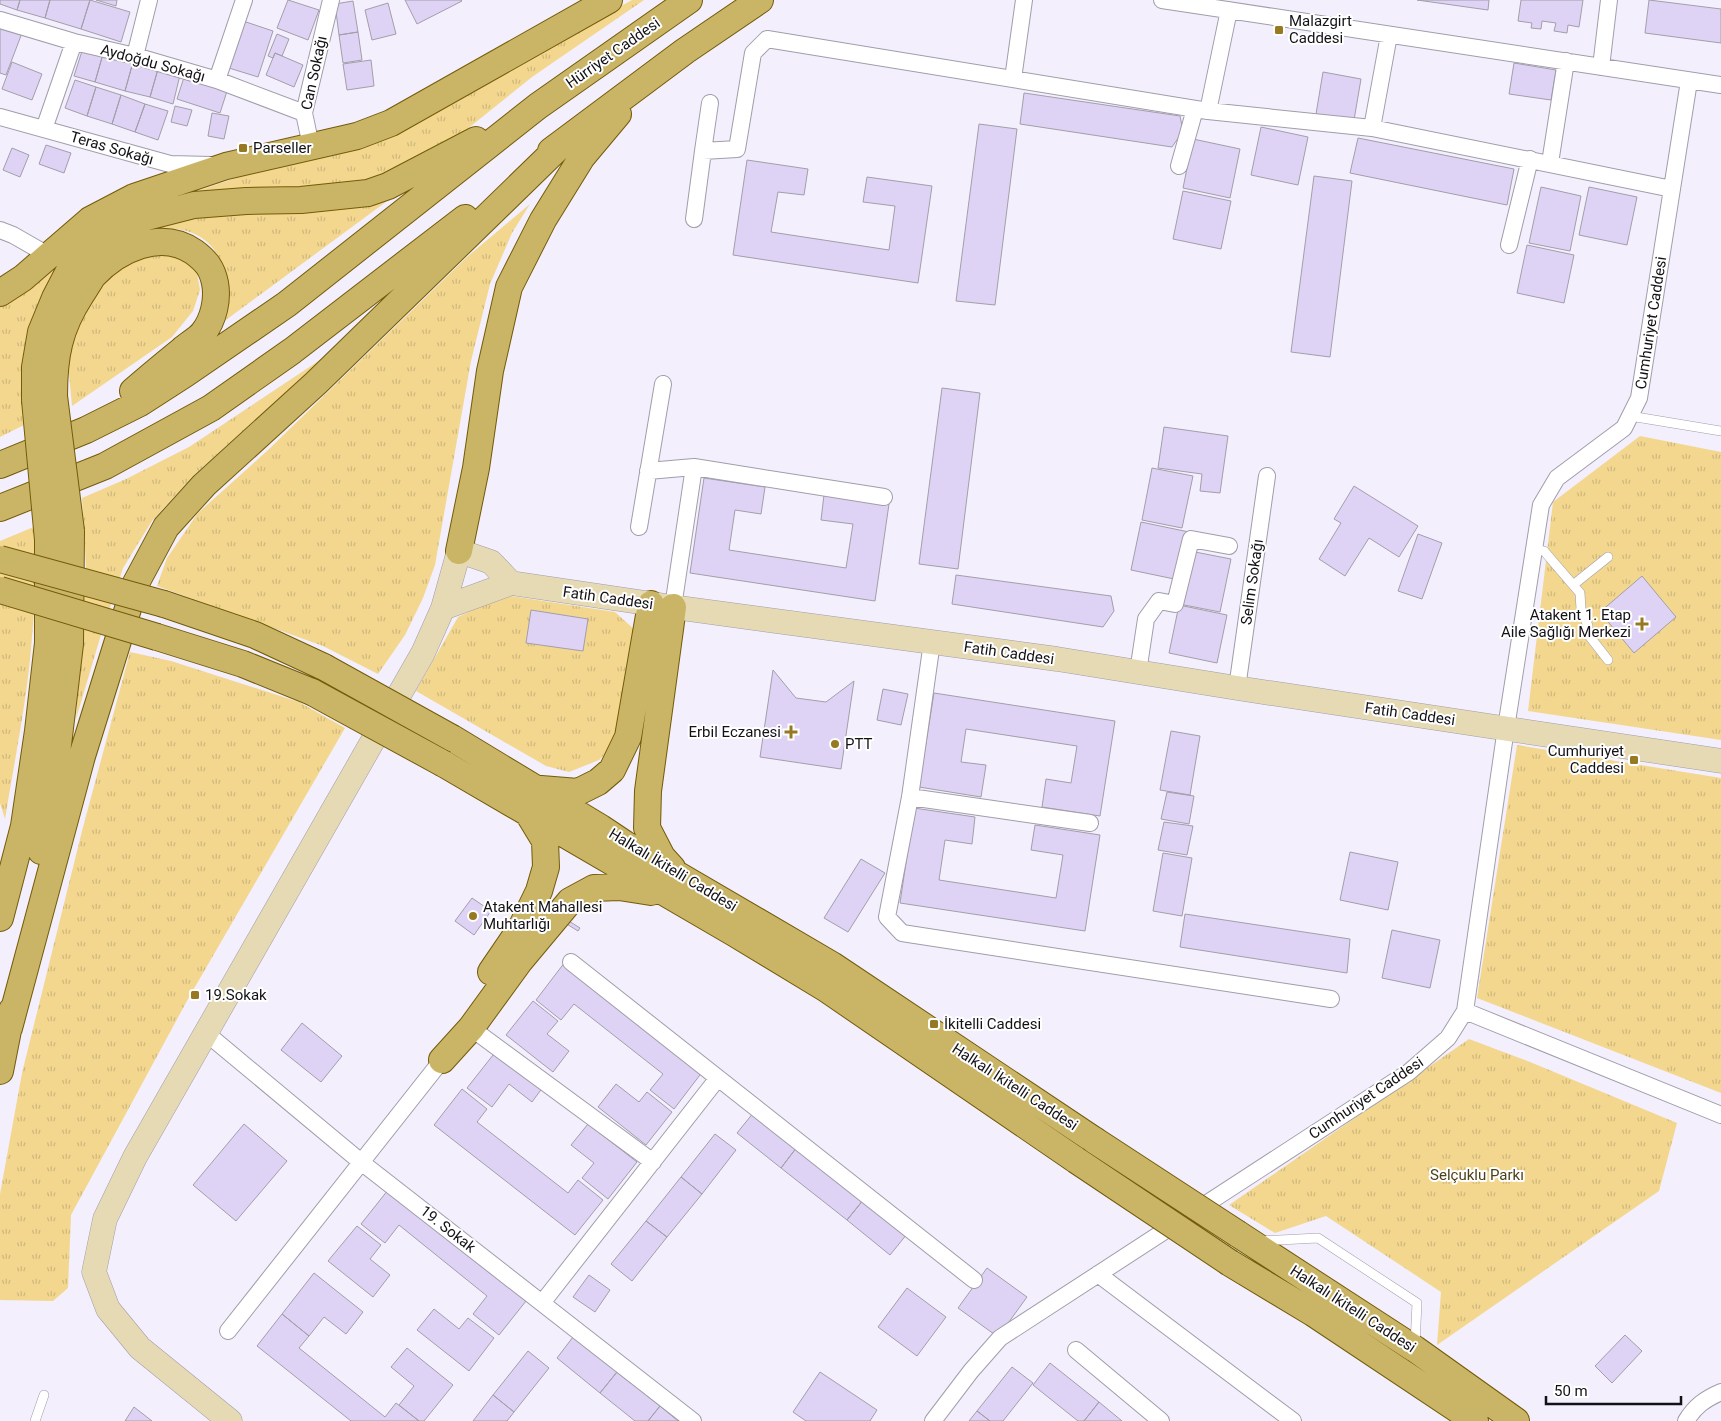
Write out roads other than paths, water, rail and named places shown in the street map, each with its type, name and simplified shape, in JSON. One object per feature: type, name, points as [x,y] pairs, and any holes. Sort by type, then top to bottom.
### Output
[{"type":"main road","points":[[0,292],[23,278],[90,220],[134,197],[226,166],[357,136],[391,123],[609,0]]},
{"type":"main road","name":"Hürriyet Caddesi","points":[[538,106],[688,0]]},
{"type":"main road","points":[[0,508],[105,466],[211,408],[292,352],[684,51],[760,0]]},
{"type":"main road","points":[[459,551],[476,468],[490,371],[509,287],[543,220],[582,157],[650,78]]},
{"type":"main road","points":[[0,1071],[55,770],[70,644],[44,398],[35,367],[41,332],[54,298],[69,271],[89,250],[108,235],[143,218],[194,205],[246,201],[301,200],[368,193],[388,186],[538,106]]},
{"type":"main road","points":[[0,465],[86,430],[140,402],[186,374],[287,304],[538,106]]},
{"type":"main road","points":[[9,1028],[82,756],[130,602],[136,584],[166,527],[204,484],[316,383],[566,140]]},
{"type":"main road","points":[[44,398],[54,368],[60,336],[74,306],[93,276],[120,254],[142,243],[167,242],[186,246],[202,258],[212,271],[216,292],[214,311],[203,333],[86,430]]},
{"type":"main road","points":[[0,918],[24,826],[38,731],[59,536]]},
{"type":"main road","name":"Halkalı İkitelli Caddesi","points":[[0,559],[164,604],[255,635],[324,667],[452,738],[531,800],[673,885],[1076,1160],[1230,1263],[1313,1313],[1474,1421]]},
{"type":"main road","name":"Halkalı İkitelli Caddesi","points":[[0,590],[243,664],[312,692],[444,764],[531,800]]},
{"type":"main road","points":[[442,1060],[476,994],[521,928],[539,891],[546,867],[545,841],[531,800],[578,792],[598,782],[612,770],[628,737],[662,606]]},
{"type":"main road","points":[[442,1060],[471,1028],[519,962],[570,901],[594,888],[673,885],[662,857],[647,828],[662,606]]},
{"type":"main road","name":"Halkalı İkitelli Caddesi","points":[[673,885],[832,966],[1094,1140],[1415,1349],[1516,1421]]},
{"type":"street","points":[[135,56],[149,0]]},
{"type":"street","points":[[217,80],[244,0]]},
{"type":"street","name":"Can Sokağı","points":[[311,146],[304,113],[331,0]]},
{"type":"street","points":[[1013,79],[1024,0]]},
{"type":"street","points":[[1162,0],[1721,85]]},
{"type":"street","points":[[1601,68],[1609,0]]},
{"type":"street","points":[[1180,166],[1201,110],[1229,10]]},
{"type":"street","name":"Aydoğdu Sokağı","points":[[0,20],[217,80],[304,113]]},
{"type":"street","points":[[1372,128],[1389,35]]},
{"type":"street","points":[[703,151],[737,149],[753,53],[767,39],[1201,110],[1372,128],[1672,189]]},
{"type":"street","points":[[44,129],[74,42]]},
{"type":"street","points":[[1550,164],[1566,60]]},
{"type":"street","name":"Cumhuriyet Caddesi","points":[[933,1421],[971,1371],[1000,1338],[1409,1072],[1448,1038],[1465,1011],[1541,505],[1557,478],[1624,428],[1639,398],[1688,81]]},
{"type":"street","points":[[694,219],[710,103]]},
{"type":"street","name":"Teras Sokağı","points":[[0,117],[170,164],[226,166]]},
{"type":"street","points":[[1510,245],[1530,159]]},
{"type":"street","points":[[0,230],[13,235],[48,256]]},
{"type":"street","points":[[639,527],[663,384]]},
{"type":"street","points":[[648,470],[694,467],[884,497]]},
{"type":"street","points":[[662,606],[694,467]]},
{"type":"street","name":"Selim Sokağı","points":[[1237,688],[1267,476]]},
{"type":"street","points":[[1138,672],[1146,619],[1159,600],[1175,604],[1191,540],[1229,546]]},
{"type":"street","points":[[230,1421],[140,1348],[108,1309],[94,1272],[105,1219],[136,1157],[423,653],[443,608],[459,551],[491,562],[511,583],[443,608]]},
{"type":"street","name":"Fatih Caddesi","points":[[511,583],[662,606],[1057,659],[1721,761]]},
{"type":"street","points":[[932,642],[910,796],[887,917],[902,933],[1331,999]]},
{"type":"street","points":[[910,796],[1090,823]]},
{"type":"street","points":[[571,962],[974,1280]]},
{"type":"street","points":[[1465,1011],[1721,1115]]},
{"type":"street","points":[[471,1028],[653,1162]]},
{"type":"street","name":"19. Sokak","points":[[206,1033],[362,1162],[693,1421]]},
{"type":"street","points":[[228,1331],[442,1060]]},
{"type":"street","points":[[542,1303],[718,1078]]},
{"type":"street","points":[[1098,1274],[1293,1421]]},
{"type":"street","points":[[1076,1350],[1161,1421]]},
{"type":"street","points":[[1686,1421],[1698,1404],[1721,1392]]},
{"type":"lane","points":[[1630,416],[1721,431]]},
{"type":"lane","points":[[1534,550],[1544,552],[1580,592],[1581,609],[1588,626],[1587,633],[1608,660]]},
{"type":"lane","points":[[1573,585],[1608,557]]},
{"type":"lane","points":[[1244,1238],[1318,1238],[1417,1303],[1415,1349]]},
{"type":"lane","points":[[35,1421],[44,1395]]},
{"type":"place","name":"Malazgirt Caddesi","points":[[1279,30]]},
{"type":"place","name":"Parseller","points":[[243,148]]},
{"type":"place","name":"Atakent 1. Etap Aile Sağlığı Merkezi","points":[[1642,624]]},
{"type":"place","name":"Erbil Eczanesi","points":[[791,732]]},
{"type":"place","name":"PTT","points":[[835,744]]},
{"type":"place","name":"Cumhuriyet Caddesi","points":[[1634,760]]},
{"type":"place","name":"Atakent Mahallesi Muhtarlığı","points":[[473,916]]},
{"type":"place","name":"19.Sokak","points":[[195,995]]},
{"type":"place","name":"İkitelli Caddesi","points":[[934,1024]]},
{"type":"park label","name":"Selçuklu Parkı","points":[[1477,1175]]}]
